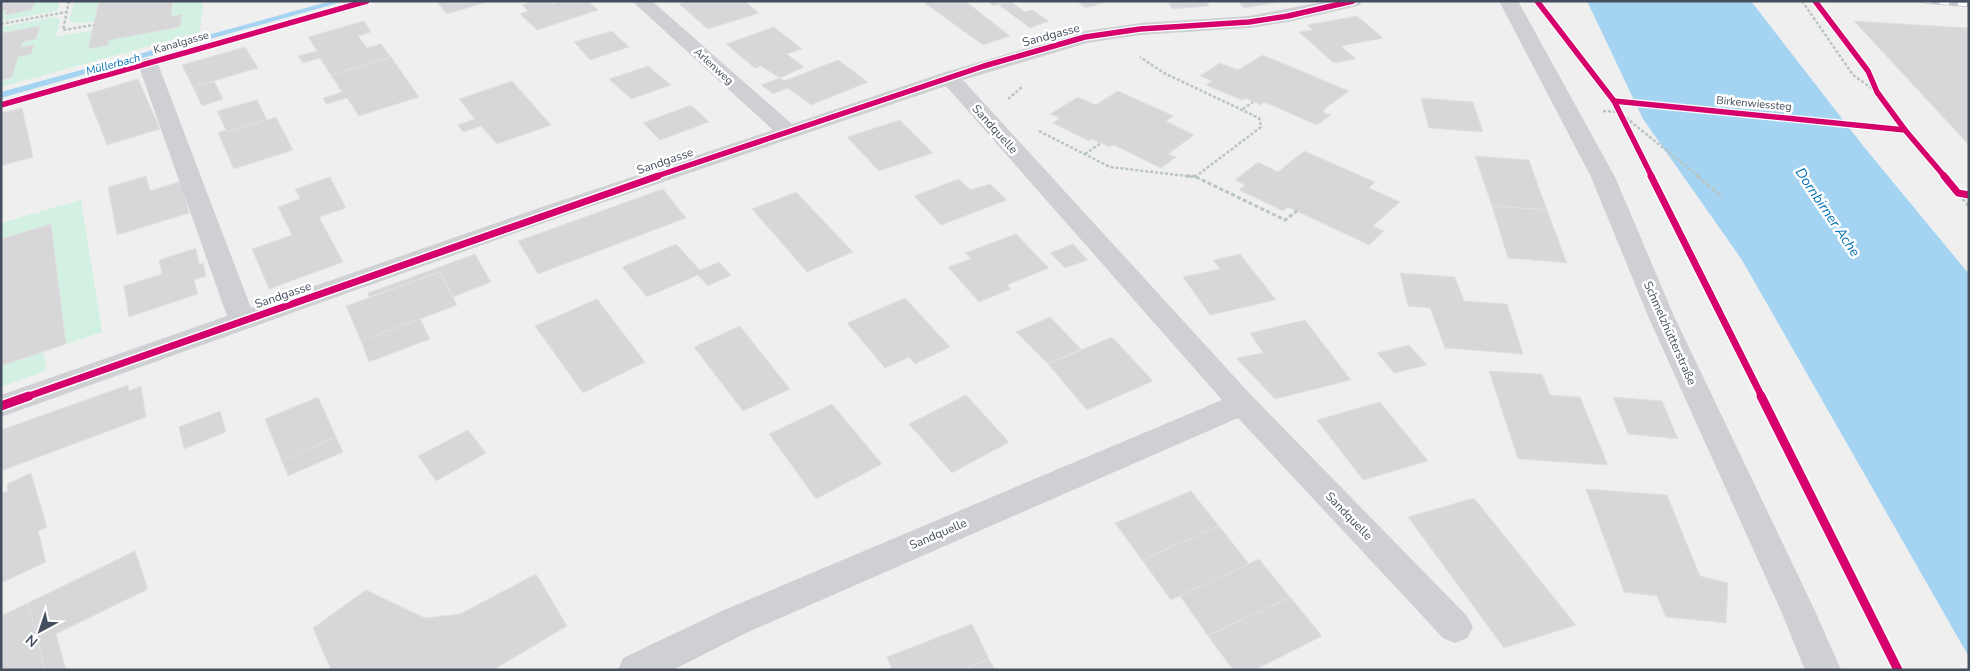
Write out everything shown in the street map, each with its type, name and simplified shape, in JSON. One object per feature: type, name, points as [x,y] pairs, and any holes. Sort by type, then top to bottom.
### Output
[{"type":"street","name":"Arlenweg","points":[[641,1],[787,131]]},
{"type":"street","name":"Sandgasse","points":[[1,406],[787,131],[1037,50],[1085,37],[1184,25],[1249,22],[1288,16],[1353,1]]},
{"type":"street","name":"Schmelzhütterstraße","points":[[1508,1],[1603,177],[1661,316],[1798,611],[1823,670]]},
{"type":"street","name":"Kanalgasse","points":[[148,64],[242,321]]},
{"type":"street","name":"Sandquelle","points":[[949,78],[1242,404],[1455,628]]},
{"type":"street","name":"Sandquelle","points":[[636,670],[736,621],[1242,404]]},
{"type":"path","points":[[70,1],[63,30],[94,25]]},
{"type":"path","points":[[1802,1],[1854,75],[1878,92]]},
{"type":"path","points":[[1,24],[66,12]]},
{"type":"path","points":[[1133,52],[1164,73],[1259,118],[1261,127],[1195,177]]},
{"type":"path","points":[[1871,78],[1883,100]]},
{"type":"path","points":[[1614,101],[1628,130]]},
{"type":"path","points":[[1243,109],[1253,102]]},
{"type":"path","points":[[1619,112],[1723,197]]},
{"type":"path","points":[[1032,127],[1110,167],[1195,177],[1285,220],[1297,211]]},
{"type":"path","points":[[1085,154],[1101,143]]},
{"type":"path","points":[[1952,186],[1969,206]]},
{"type":"path","points":[[1958,194],[1969,195]]},
{"type":"green space","points":[[35,1],[60,1],[57,11],[1,21],[1,11],[7,10],[5,15],[32,10]]},
{"type":"green space","points":[[75,1],[99,1],[95,22],[74,23],[69,20]]},
{"type":"green space","points":[[173,1],[203,1],[200,32],[1,87],[1,80],[12,77],[18,57],[31,54],[33,45],[21,47],[23,42],[36,39],[40,26],[1,33],[1,27],[54,17],[60,19],[56,37],[93,30],[89,49],[108,45],[109,40],[171,16]]},
{"type":"green space","points":[[81,200],[102,332],[66,344],[51,224],[1,239],[1,223]]},
{"type":"green space","points":[[44,352],[46,371],[1,387],[1,366]]},
{"type":"water","name":"Dornbirner Ache","points":[[1587,1],[1751,1],[1864,147],[1969,274],[1969,657],[1742,260],[1643,119]]},
{"type":"building","points":[[1,1],[35,1],[32,10],[5,15],[7,10],[1,11]]},
{"type":"building","points":[[99,1],[173,1],[171,16],[182,14],[180,27],[109,40],[108,45],[88,49]]},
{"type":"building","points":[[436,1],[487,1],[487,2],[447,14]]},
{"type":"building","points":[[536,1],[549,1],[552,4],[560,1],[588,1],[598,10],[537,30],[520,14],[528,11],[522,5]]},
{"type":"building","points":[[687,1],[745,1],[759,13],[708,29],[679,4]]},
{"type":"building","points":[[922,1],[965,1],[1010,36],[983,45]]},
{"type":"building","points":[[987,1],[1010,1],[993,6]]},
{"type":"building","points":[[1010,1],[1025,12],[1032,10],[1049,21],[1030,28],[999,5]]},
{"type":"building","points":[[1076,1],[1109,1],[1086,8]]},
{"type":"building","points":[[1168,1],[1206,1],[1209,6],[1172,9]]},
{"type":"building","points":[[1238,1],[1286,1],[1244,8]]},
{"type":"building","points":[[1357,16],[1383,38],[1341,46],[1356,59],[1334,63],[1299,32],[1313,30],[1307,25]]},
{"type":"building","points":[[364,21],[371,32],[358,36],[367,48],[381,44],[391,57],[331,75],[320,58],[303,63],[298,56],[317,51],[308,37]]},
{"type":"building","points":[[1854,21],[1969,28],[1969,145]]},
{"type":"building","points":[[40,26],[36,39],[23,42],[21,47],[34,45],[31,54],[18,57],[12,77],[1,80],[1,33]]},
{"type":"building","points":[[774,27],[802,49],[787,54],[804,67],[780,78],[761,66],[755,68],[726,44]]},
{"type":"building","points":[[612,31],[629,47],[590,60],[574,42]]},
{"type":"building","points":[[245,47],[258,68],[193,87],[182,65]]},
{"type":"building","points":[[1263,55],[1349,91],[1327,107],[1323,112],[1331,115],[1317,125],[1264,102],[1261,105],[1245,98],[1242,100],[1206,85],[1212,81],[1200,76],[1220,63],[1238,70]]},
{"type":"building","points":[[391,57],[419,97],[359,116],[347,98],[326,104],[323,98],[342,92],[331,75]]},
{"type":"building","points":[[838,60],[868,82],[811,105],[788,88],[773,94],[761,85],[780,78],[784,81]]},
{"type":"building","points":[[648,66],[671,85],[631,99],[609,79]]},
{"type":"building","points":[[138,79],[160,129],[107,145],[87,94]]},
{"type":"building","points":[[214,81],[223,99],[202,106],[193,87]]},
{"type":"building","points":[[512,81],[551,125],[497,144],[481,126],[463,132],[458,125],[475,119],[459,99]]},
{"type":"building","points":[[1118,91],[1174,116],[1166,121],[1194,135],[1168,154],[1176,157],[1161,168],[1114,145],[1110,147],[1092,139],[1089,141],[1053,123],[1060,118],[1050,114],[1078,97],[1096,105]]},
{"type":"building","points":[[1421,98],[1473,102],[1483,132],[1429,128]]},
{"type":"building","points":[[257,100],[267,120],[227,132],[217,111]]},
{"type":"building","points":[[691,105],[709,122],[660,140],[643,123]]},
{"type":"building","points":[[22,108],[33,157],[1,166],[1,113]]},
{"type":"building","points":[[276,117],[293,150],[234,169],[218,133]]},
{"type":"building","points":[[900,120],[933,153],[879,171],[847,137]]},
{"type":"building","points":[[1304,151],[1375,182],[1369,188],[1400,202],[1373,226],[1384,231],[1369,245],[1288,207],[1283,211],[1239,190],[1245,185],[1235,180],[1258,162],[1278,172]]},
{"type":"building","points":[[1475,156],[1529,160],[1547,210],[1492,206]]},
{"type":"building","points":[[146,176],[150,191],[181,181],[189,213],[117,235],[108,187]]},
{"type":"building","points":[[330,177],[346,208],[319,217],[343,262],[269,289],[252,249],[292,235],[278,207],[300,199],[295,189]]},
{"type":"building","points":[[959,179],[971,190],[990,184],[1007,200],[941,225],[914,196]]},
{"type":"building","points":[[663,189],[686,218],[538,274],[518,241]]},
{"type":"building","points":[[796,192],[853,252],[807,272],[752,209]]},
{"type":"building","points":[[1492,206],[1547,210],[1567,263],[1508,258]]},
{"type":"building","points":[[51,224],[66,344],[1,366],[1,239]]},
{"type":"building","points":[[1016,234],[1049,268],[1007,285],[1011,289],[979,302],[948,267],[971,259],[965,253]]},
{"type":"building","points":[[676,244],[700,270],[719,262],[731,275],[708,286],[698,275],[647,297],[622,267]]},
{"type":"building","points":[[1073,244],[1088,260],[1065,268],[1050,253]]},
{"type":"building","points":[[196,248],[199,265],[203,263],[206,276],[194,280],[198,294],[129,317],[124,286],[162,274],[159,260]]},
{"type":"building","points":[[475,254],[491,282],[453,297],[440,272],[369,297],[368,293]]},
{"type":"building","points":[[1240,254],[1276,300],[1210,315],[1183,277],[1220,269],[1213,260]]},
{"type":"building","points":[[440,272],[457,305],[361,341],[346,306]]},
{"type":"building","points":[[1400,273],[1455,277],[1464,301],[1507,304],[1523,354],[1445,348],[1430,308],[1408,306]]},
{"type":"building","points":[[905,298],[950,347],[915,364],[909,357],[885,368],[847,323]]},
{"type":"building","points":[[597,299],[645,362],[583,393],[535,326]]},
{"type":"building","points":[[1050,317],[1081,349],[1048,364],[1016,332]]},
{"type":"building","points":[[420,319],[430,339],[369,362],[361,341]]},
{"type":"building","points":[[1305,320],[1351,380],[1275,399],[1236,358],[1263,353],[1250,333]]},
{"type":"building","points":[[740,326],[790,389],[743,411],[694,347]]},
{"type":"building","points":[[1112,337],[1153,381],[1087,410],[1048,364]]},
{"type":"building","points":[[1409,345],[1427,365],[1394,373],[1377,353]]},
{"type":"building","points":[[1489,371],[1542,374],[1550,395],[1580,397],[1608,465],[1518,459]]},
{"type":"building","points":[[128,385],[129,391],[141,386],[146,417],[1,471],[1,430]]},
{"type":"building","points":[[966,395],[1009,442],[952,473],[909,424]]},
{"type":"building","points":[[318,397],[336,437],[282,461],[265,419]]},
{"type":"building","points":[[1613,397],[1662,401],[1678,439],[1628,434]]},
{"type":"building","points":[[1380,402],[1428,461],[1363,480],[1317,420]]},
{"type":"building","points":[[832,404],[882,464],[816,499],[769,434]]},
{"type":"building","points":[[220,411],[226,432],[184,449],[179,427]]},
{"type":"building","points":[[468,430],[486,453],[436,481],[418,456]]},
{"type":"building","points":[[336,437],[343,452],[288,476],[282,461]]},
{"type":"building","points":[[31,473],[47,527],[38,531],[46,562],[1,583],[1,494],[8,491],[7,484]]},
{"type":"building","points":[[1586,489],[1667,495],[1700,576],[1728,583],[1726,623],[1666,617],[1657,596],[1624,592]]},
{"type":"building","points":[[1191,491],[1219,526],[1142,560],[1115,523]]},
{"type":"building","points":[[1474,498],[1576,625],[1504,648],[1408,517]]},
{"type":"building","points":[[1219,526],[1249,564],[1171,600],[1142,560]]},
{"type":"building","points":[[135,551],[148,589],[56,634],[66,670],[45,670],[28,603]]},
{"type":"building","points":[[1259,559],[1290,597],[1208,636],[1180,596]]},
{"type":"building","points":[[536,574],[567,626],[493,670],[331,670],[313,628],[366,590],[425,618],[460,614]]},
{"type":"building","points":[[1290,597],[1322,636],[1255,670],[1233,670],[1208,636]]},
{"type":"building","points":[[28,603],[45,670],[1,670],[1,616]]},
{"type":"building","points":[[972,624],[989,659],[962,670],[892,670],[887,657]]},
{"type":"building","points":[[989,659],[995,670],[962,670]]},
{"type":"waterway","name":"Müllerbach","points":[[1,95],[341,1]]},
{"type":"railway","points":[[1922,1],[1969,5]]},
{"type":"cycle path","points":[[1,105],[367,1]]},
{"type":"cycle path","points":[[1,406],[557,210],[984,66],[1085,37],[1140,29],[1249,22],[1288,16],[1353,1]]},
{"type":"cycle path","points":[[1537,1],[1614,101],[1898,670]]},
{"type":"cycle path","points":[[1815,1],[1868,71],[1877,92],[1905,130],[1958,193],[1969,195]]},
{"type":"cycle path","name":"Birkenwiessteg","points":[[1614,101],[1905,130]]}]
